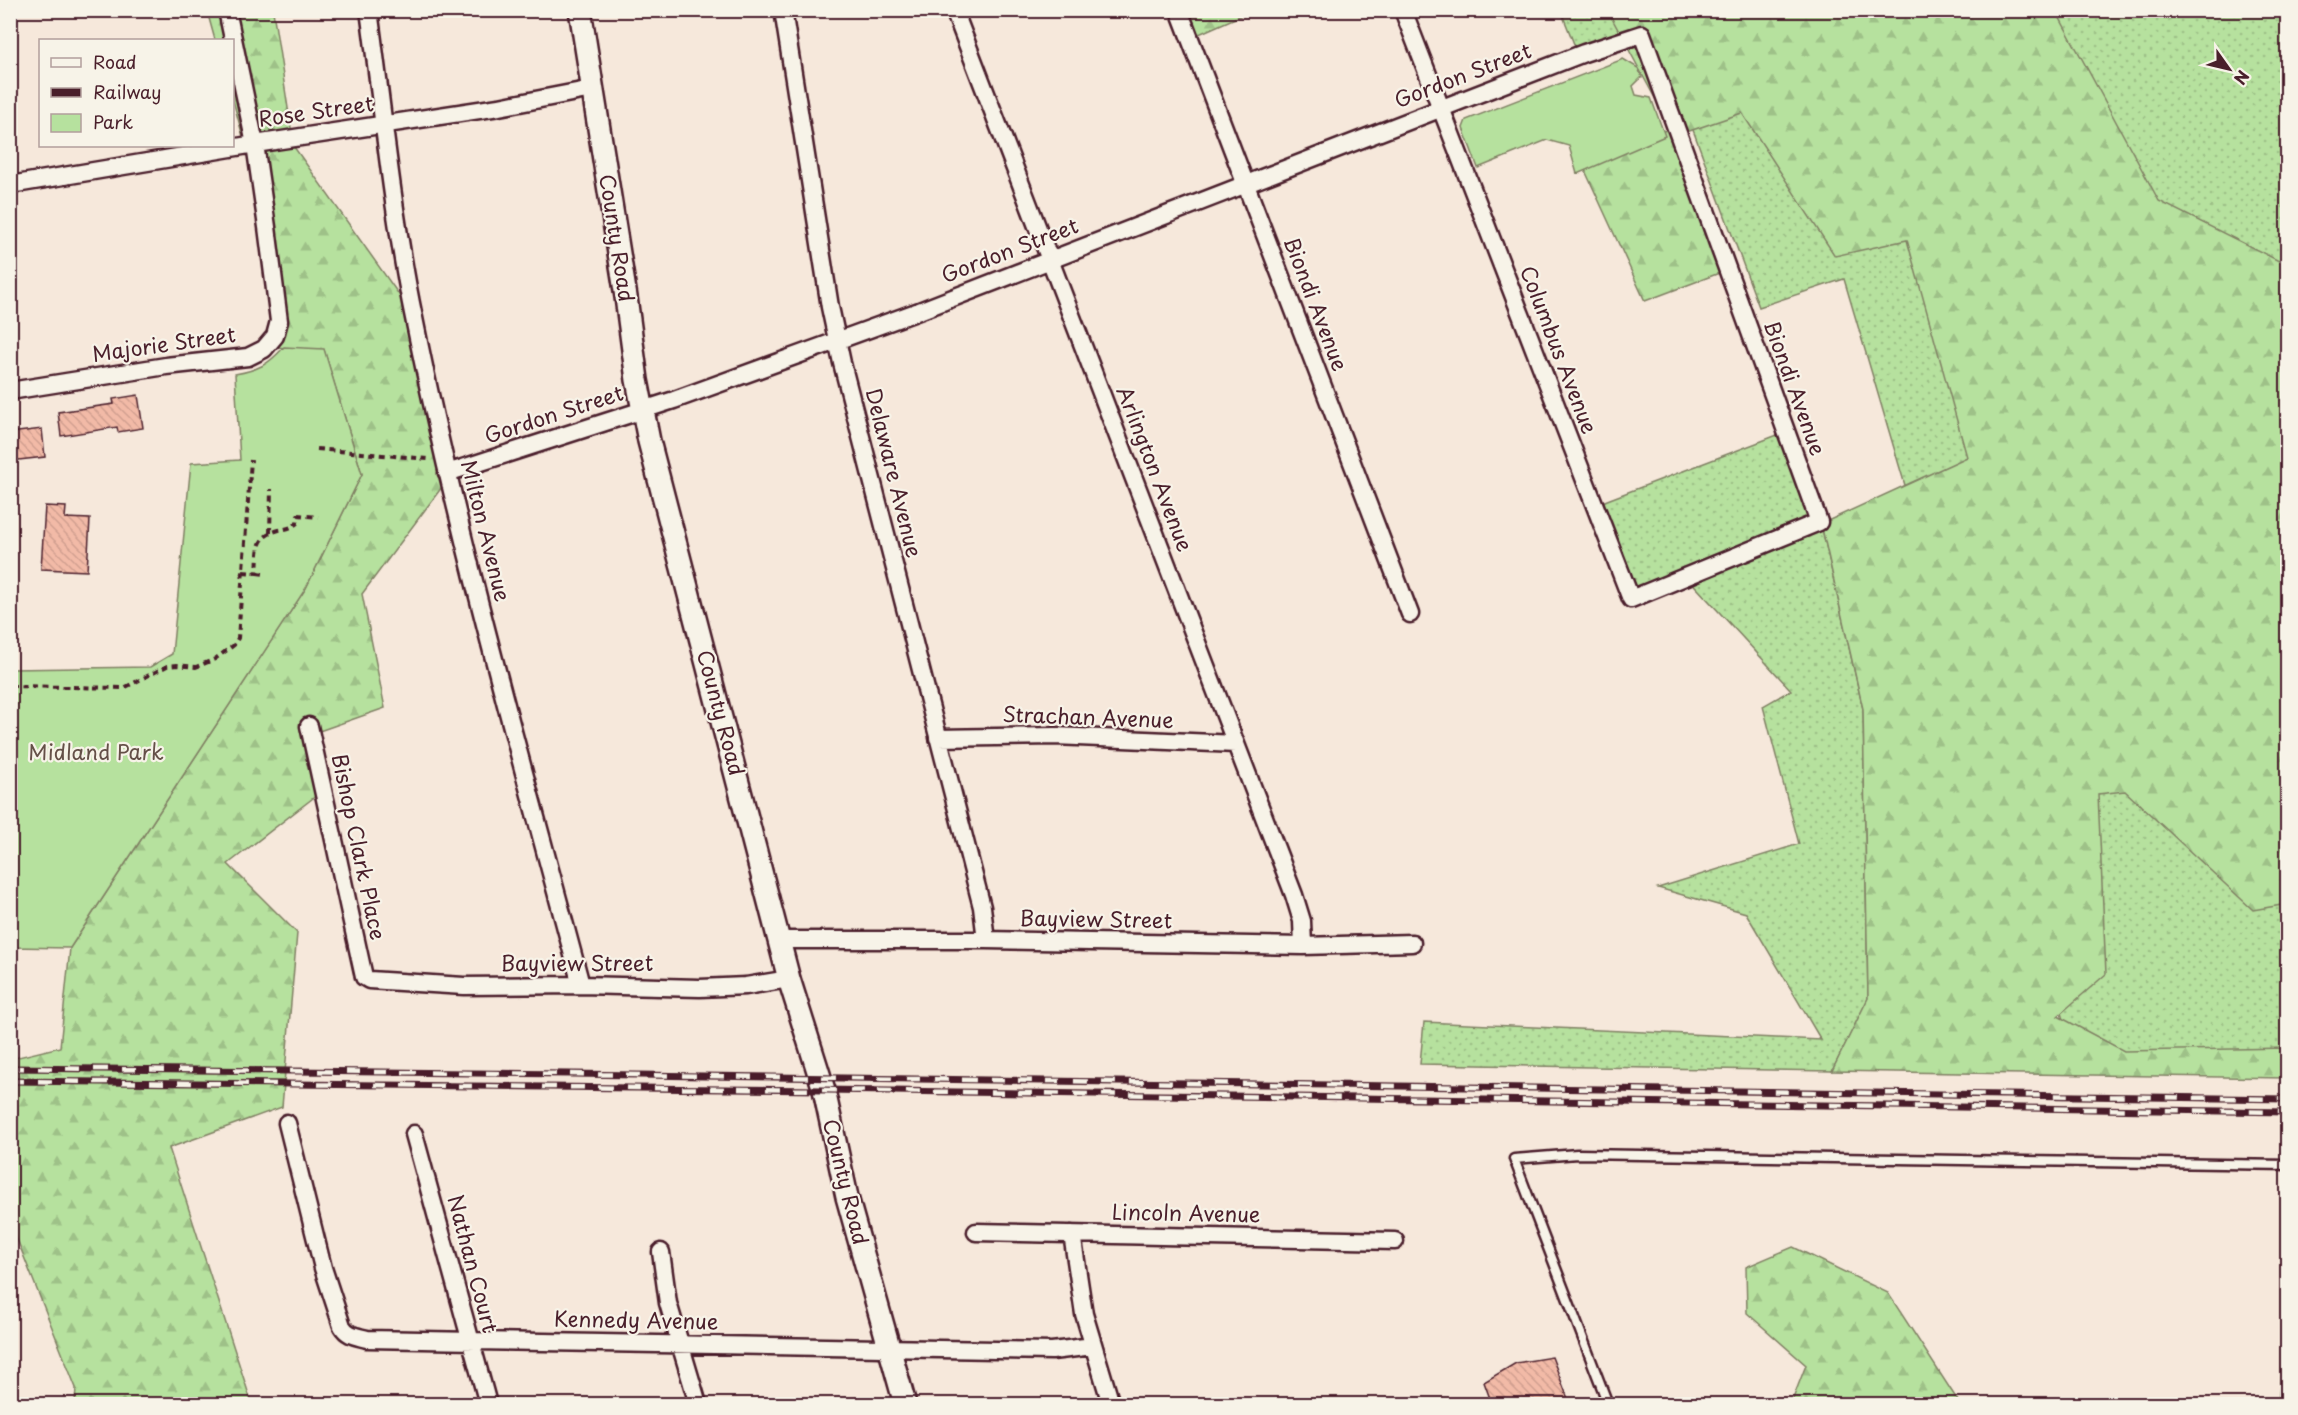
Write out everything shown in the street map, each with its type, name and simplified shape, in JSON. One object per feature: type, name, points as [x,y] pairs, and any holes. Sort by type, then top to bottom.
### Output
[{"type":"street","points":[[227,10],[233,39]]},
{"type":"street","name":"Milton Avenue","points":[[369,10],[413,316],[445,467],[456,516],[581,985]]},
{"type":"street","name":"County Road","points":[[580,10],[643,410],[686,589],[789,979],[824,1090],[847,1197],[905,1404]]},
{"type":"street","name":"Delaware Avenue","points":[[783,10],[837,341],[982,907],[986,940]]},
{"type":"street","name":"Arlington Avenue","points":[[954,10],[1294,895],[1302,921],[1303,946]]},
{"type":"street","name":"Biondi Avenue","points":[[1179,10],[1410,614]]},
{"type":"street","name":"Columbus Avenue","points":[[1403,10],[1631,599],[1736,556]]},
{"type":"street","name":"Gordon Street","points":[[445,467],[643,410],[837,341],[1442,110],[1584,53],[1642,34]]},
{"type":"street","name":"Biondi Avenue","points":[[1642,34],[1819,522],[1736,556]]},
{"type":"street","points":[[234,44],[255,144]]},
{"type":"street","name":"Rose Street","points":[[10,185],[255,144],[499,107],[592,89]]},
{"type":"street","name":"Majorie Street","points":[[10,391],[166,366],[248,357],[264,349],[275,336],[279,321],[255,144]]},
{"type":"street","name":"Bishop Clark Place","points":[[309,726],[364,977]]},
{"type":"street","name":"Strachan Avenue","points":[[938,738],[1055,736],[1236,744]]},
{"type":"street","name":"Bayview Street","points":[[779,940],[986,940],[1303,946],[1412,944]]},
{"type":"street","name":"Bayview Street","points":[[364,977],[369,980],[464,986],[581,985],[700,988],[746,986],[789,979]]},
{"type":"street","name":"Kennedy Avenue","points":[[287,1123],[323,1268],[345,1331],[351,1335],[367,1339],[1052,1351],[1093,1346]]},
{"type":"street","name":"Nathan Court","points":[[414,1134],[488,1404]]},
{"type":"street","name":"Lincoln Avenue","points":[[976,1232],[1395,1241]]},
{"type":"street","points":[[1072,1234],[1081,1295],[1093,1346],[1111,1404]]},
{"type":"street","points":[[661,1252],[669,1303],[698,1404]]},
{"type":"lane","points":[[1608,1404],[1514,1159],[1577,1154],[2288,1165]]},
{"type":"path","points":[[317,449],[401,458],[445,467]]},
{"type":"path","points":[[10,686],[124,688],[167,666],[196,667],[215,659],[234,645],[238,638],[251,459]]},
{"type":"path","points":[[270,533],[271,489]]},
{"type":"path","points":[[257,573],[260,542],[270,533],[293,527],[297,523],[298,515],[318,517]]},
{"type":"path","points":[[243,572],[265,574]]},
{"type":"green space","points":[[207,11],[273,11],[294,147],[407,306],[445,483],[362,594],[385,708],[305,736],[317,795],[228,864],[297,933],[282,1107],[169,1148],[252,1404],[75,1404],[76,1388],[11,1224],[10,1059],[60,1047],[70,948],[306,588],[362,474],[324,350],[271,347],[272,307],[247,151],[234,105],[234,39],[215,39]]},
{"type":"green space","points":[[1180,11],[1251,11],[1190,38]]},
{"type":"green space","points":[[1561,11],[2287,11],[2287,1071],[2077,1067],[1844,279],[1759,307],[1652,20],[1576,49]]},
{"type":"green space","points":[[1608,11],[2056,11],[2159,201],[2287,265],[2287,904],[2253,910],[2125,791],[2098,794],[2106,974],[2058,1016],[2124,1051],[2287,1048],[2287,1078],[1832,1071],[1868,998],[1863,709],[1821,524],[1967,457],[1907,240],[1835,256],[1742,113],[1675,136],[1730,269],[1645,301],[1582,164],[1671,128]]},
{"type":"green space","points":[[1623,59],[1638,68],[1642,77],[1633,86],[1636,95],[1651,98],[1665,136],[1577,174],[1569,146],[1547,140],[1478,168],[1463,128],[1466,120]]},
{"type":"green space","name":"Midland Park","points":[[284,347],[324,349],[362,474],[306,588],[70,948],[11,947],[11,669],[150,667],[172,654],[191,463],[240,460],[235,374],[262,366]]},
{"type":"green space","points":[[1780,434],[1821,524],[1863,709],[1868,999],[1832,1071],[1420,1064],[1424,1022],[1821,1040],[1746,913],[1658,888],[1799,844],[1763,706],[1791,690],[1684,574],[1623,597],[1589,507]]},
{"type":"green space","points":[[1793,1247],[1888,1293],[1960,1404],[1791,1404],[1806,1365],[1747,1313],[1746,1267]]},
{"type":"green space","points":[[2287,1319],[2287,1404],[2278,1404],[2286,1321]]},
{"type":"building","points":[[138,395],[143,428],[118,432],[117,427],[61,436],[58,412],[114,404],[113,399]]},
{"type":"building","points":[[42,429],[45,457],[10,461],[10,433]]},
{"type":"building","points":[[45,506],[66,507],[65,518],[90,519],[87,571],[41,569]]},
{"type":"building","points":[[1552,1357],[1570,1404],[1492,1404],[1484,1382],[1516,1363]]},
{"type":"railway","points":[[10,1068],[2288,1099]]},
{"type":"railway","points":[[10,1081],[824,1090],[2288,1112]]}]
